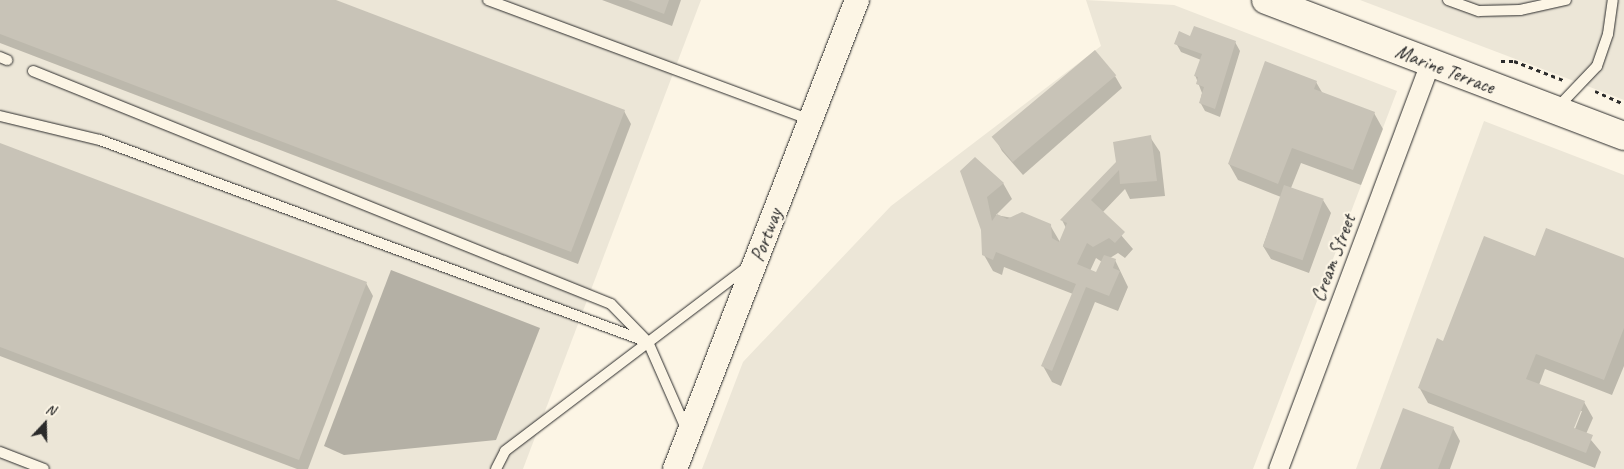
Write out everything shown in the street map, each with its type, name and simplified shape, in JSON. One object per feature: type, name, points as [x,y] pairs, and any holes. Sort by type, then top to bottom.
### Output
[{"type":"main road","name":"Marine Terrace","points":[[1266,0],[1430,64],[1624,136]]},
{"type":"street","name":"Portway","points":[[674,469],[856,0]]},
{"type":"street","name":"Cream Street","points":[[1278,469],[1430,64]]},
{"type":"lane","points":[[488,0],[810,120]]},
{"type":"lane","points":[[1448,0],[1479,10],[1495,10],[1566,0]]},
{"type":"lane","points":[[1555,111],[1597,66],[1608,34],[1613,0]]},
{"type":"lane","points":[[33,71],[611,304],[648,342],[688,434]]},
{"type":"lane","points":[[0,116],[100,140],[648,342]]},
{"type":"lane","points":[[496,469],[505,451],[756,260]]},
{"type":"lane","points":[[0,452],[44,469]]},
{"type":"path","points":[[1617,98],[1624,104]]},
{"type":"shaded area","points":[[0,0],[701,0],[523,469],[0,469]]},
{"type":"shaded area","points":[[1086,0],[1174,5],[1397,91],[1253,469],[702,469],[743,362],[891,206],[1101,46]]},
{"type":"shaded area","points":[[1360,0],[1624,0],[1624,100]]},
{"type":"shaded area","points":[[1484,121],[1624,175],[1624,469],[1356,469]]},
{"type":"shaded area","points":[[391,270],[540,328],[496,440],[344,455],[324,446]]},
{"type":"building","points":[[0,0],[336,0],[625,110],[571,252],[0,34]]},
{"type":"building","points":[[628,0],[669,0],[664,14]]},
{"type":"building","points":[[1194,26],[1236,41],[1215,109],[1199,103],[1204,87],[1196,84],[1198,77],[1194,76],[1202,54],[1174,44],[1179,31],[1190,36]]},
{"type":"building","points":[[1095,50],[1116,75],[1013,162],[992,137]]},
{"type":"building","points":[[1265,61],[1317,81],[1314,89],[1375,112],[1353,170],[1292,148],[1278,184],[1228,164]]},
{"type":"building","points":[[1151,135],[1157,181],[1120,184],[1119,170],[1091,200],[1125,232],[1115,243],[1109,238],[1093,247],[1087,243],[1077,264],[1096,272],[1104,255],[1116,259],[1113,268],[1120,271],[1109,296],[1086,287],[1052,371],[1041,366],[1076,284],[996,252],[993,260],[982,255],[981,230],[960,171],[975,157],[1004,183],[987,197],[992,221],[997,214],[1007,219],[1022,212],[1051,224],[1052,238],[1059,242],[1067,223],[1060,220],[1116,162],[1113,142]]},
{"type":"building","points":[[0,143],[367,282],[299,460],[0,347]]},
{"type":"building","points":[[1284,185],[1324,199],[1303,260],[1263,246]]},
{"type":"building","points":[[1546,228],[1624,258],[1624,328],[1604,380],[1536,354],[1526,379],[1585,401],[1574,428],[1593,435],[1586,453],[1418,388],[1437,338],[1443,341],[1484,236],[1535,256]]},
{"type":"building","points":[[1403,408],[1454,427],[1438,469],[1380,469]]}]
